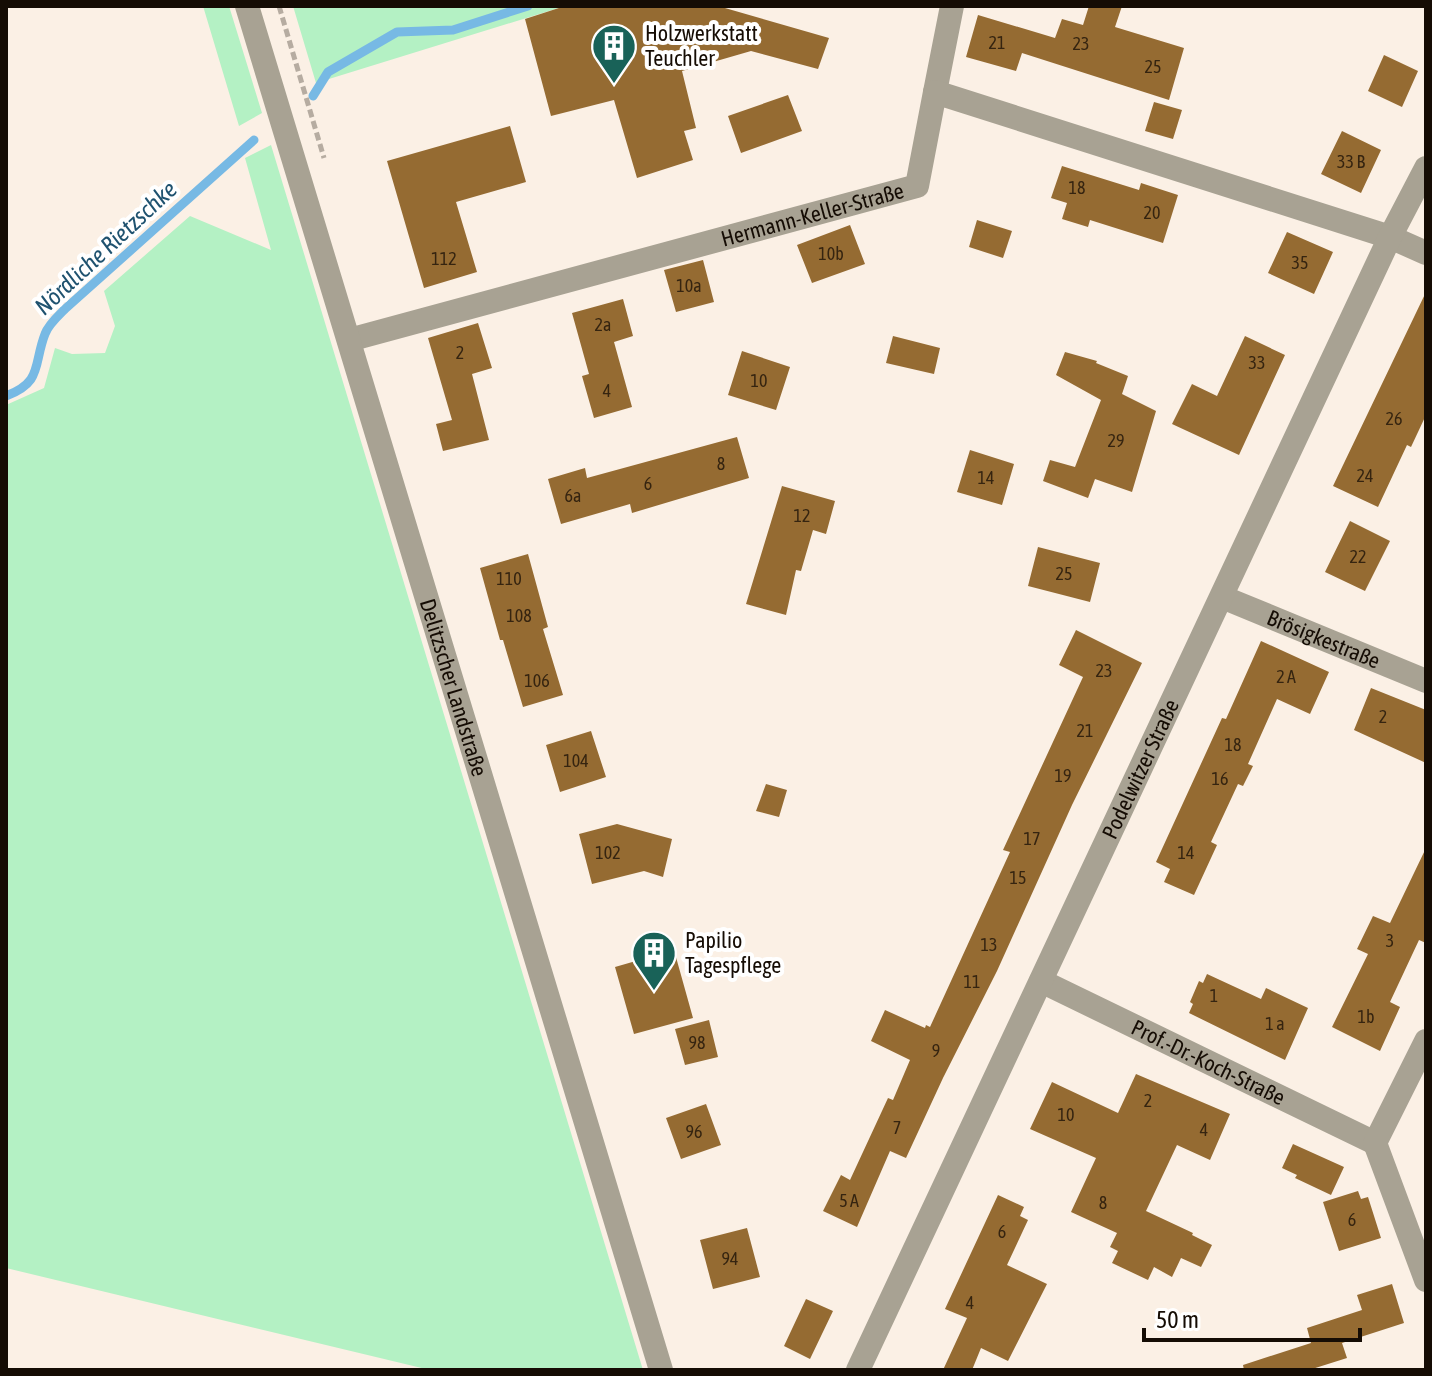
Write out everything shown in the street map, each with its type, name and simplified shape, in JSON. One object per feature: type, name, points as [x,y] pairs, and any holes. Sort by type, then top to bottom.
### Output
[{"type":"street","name":"Delitzscher Landstraße","points":[[247,6],[661,1370]]},
{"type":"street","points":[[952,6],[935,92],[1390,237],[1426,253]]},
{"type":"street","name":"Hermann-Keller-Straße","points":[[349,340],[917,186],[935,92]]},
{"type":"street","name":"Podelwitzer Straße","points":[[858,1370],[1390,237],[1426,168]]},
{"type":"street","name":"Brösigkestraße","points":[[1222,597],[1426,681]]},
{"type":"street","name":"Prof.-Dr.-Koch-Straße","points":[[1041,981],[1375,1143]]},
{"type":"street","points":[[1426,1041],[1375,1143],[1426,1280]]},
{"type":"green space","points":[[203,6],[229,6],[262,113],[239,126]]},
{"type":"green space","points":[[293,6],[565,6],[316,83]]},
{"type":"green space","points":[[271,145],[643,1370],[430,1370],[6,1268],[6,405],[44,388],[55,348],[72,354],[105,353],[115,326],[104,291],[190,216],[271,250],[245,158]]},
{"type":"building","name":"Holzwerkstatt Teuchler","points":[[565,6],[718,6],[829,38],[818,69],[751,51],[682,71],[696,128],[684,131],[693,160],[637,178],[614,100],[551,116],[525,19]]},
{"type":"building","points":[[1089,6],[1122,6],[1115,27],[1184,48],[1169,100],[1022,53],[1016,71],[966,57],[978,15],[1055,38],[1062,19],[1083,25]]},
{"type":"building","points":[[1384,55],[1418,71],[1402,107],[1368,91]]},
{"type":"building","points":[[788,95],[802,131],[741,153],[728,116]]},
{"type":"building","points":[[1154,102],[1182,110],[1173,139],[1145,131]]},
{"type":"building","points":[[510,126],[526,182],[456,202],[477,272],[424,288],[387,161]]},
{"type":"building","points":[[1342,131],[1381,150],[1361,193],[1321,174]]},
{"type":"building","points":[[1062,166],[1139,190],[1141,183],[1178,195],[1163,243],[1090,220],[1088,227],[1062,219],[1067,203],[1051,198]]},
{"type":"building","points":[[977,220],[1012,231],[1003,258],[969,247]]},
{"type":"building","points":[[850,225],[865,264],[812,283],[797,245]]},
{"type":"building","points":[[1287,232],[1333,252],[1314,294],[1268,273]]},
{"type":"building","points":[[703,260],[714,302],[676,312],[664,270]]},
{"type":"building","points":[[1426,292],[1426,415],[1411,447],[1407,445],[1378,507],[1333,486]]},
{"type":"building","points":[[623,299],[633,336],[614,342],[632,407],[594,418],[582,376],[589,374],[572,313]]},
{"type":"building","points":[[478,323],[492,368],[472,374],[489,440],[443,451],[436,424],[452,420],[428,338]]},
{"type":"building","points":[[893,336],[940,348],[934,374],[886,363]]},
{"type":"building","points":[[1245,336],[1285,355],[1239,455],[1172,424],[1192,384],[1217,396]]},
{"type":"building","points":[[742,351],[790,367],[776,410],[728,395]]},
{"type":"building","points":[[1065,352],[1097,361],[1128,376],[1122,394],[1156,411],[1132,492],[1095,479],[1088,498],[1043,481],[1050,460],[1075,467],[1101,400],[1056,375]]},
{"type":"building","points":[[737,437],[749,478],[632,513],[630,504],[561,524],[548,479],[585,468],[587,478]]},
{"type":"building","points":[[970,450],[1014,464],[1002,505],[957,492]]},
{"type":"building","points":[[782,486],[835,501],[826,534],[813,530],[801,571],[796,570],[786,615],[746,604]]},
{"type":"building","points":[[1350,521],[1390,541],[1365,591],[1325,572]]},
{"type":"building","points":[[1038,547],[1100,563],[1090,602],[1028,586]]},
{"type":"building","points":[[528,554],[548,627],[543,629],[563,695],[523,707],[480,568]]},
{"type":"building","points":[[1076,630],[1142,663],[906,1158],[890,1151],[857,1227],[823,1211],[841,1175],[850,1180],[888,1098],[893,1100],[910,1060],[871,1041],[885,1010],[925,1028],[926,1025],[930,1027],[1010,852],[1003,850],[1083,677],[1059,665]]},
{"type":"building","points":[[1261,641],[1329,672],[1310,714],[1277,699],[1248,764],[1253,766],[1243,786],[1238,784],[1211,842],[1217,845],[1194,895],[1164,882],[1170,869],[1156,862]]},
{"type":"building","points":[[1371,688],[1426,710],[1426,763],[1354,730]]},
{"type":"building","points":[[591,731],[606,777],[560,792],[546,745]]},
{"type":"building","points":[[766,784],[787,790],[779,817],[756,811]]},
{"type":"building","points":[[617,824],[672,839],[663,877],[644,871],[592,884],[579,834]]},
{"type":"building","points":[[1426,848],[1426,943],[1419,940],[1390,1002],[1400,1007],[1380,1051],[1332,1027],[1368,954],[1357,949],[1373,916],[1390,923]]},
{"type":"building","name":"Papilio Tagespflege","points":[[674,950],[693,1018],[634,1034],[615,967]]},
{"type":"building","points":[[1207,974],[1261,999],[1266,988],[1308,1008],[1285,1060],[1189,1013],[1199,981],[1203,983]]},
{"type":"building","points":[[709,1020],[718,1057],[685,1065],[675,1029]]},
{"type":"building","points":[[1136,1074],[1230,1114],[1210,1160],[1177,1145],[1146,1211],[1212,1245],[1201,1267],[1181,1258],[1172,1277],[1154,1267],[1148,1280],[1112,1263],[1118,1251],[1110,1247],[1117,1233],[1071,1212],[1096,1158],[1030,1129],[1052,1082],[1118,1113]]},
{"type":"building","points":[[706,1104],[721,1145],[681,1159],[666,1118]]},
{"type":"building","points":[[1293,1144],[1344,1167],[1331,1195],[1295,1178],[1297,1175],[1282,1168]]},
{"type":"building","points":[[1358,1191],[1361,1199],[1368,1197],[1381,1238],[1339,1251],[1323,1202]]},
{"type":"building","points":[[998,1195],[1024,1207],[1020,1216],[1028,1220],[1007,1265],[1047,1284],[1008,1361],[981,1348],[972,1370],[943,1370],[967,1318],[945,1309]]},
{"type":"building","points":[[747,1228],[760,1277],[713,1289],[700,1240]]},
{"type":"building","points":[[1392,1284],[1404,1323],[1342,1343],[1347,1358],[1309,1370],[1244,1370],[1243,1365],[1311,1343],[1307,1328],[1362,1310],[1357,1295]]},
{"type":"building","points":[[806,1299],[833,1311],[810,1359],[784,1346]]},
{"type":"waterway","name":"Nördliche Rietzschke","points":[[313,96],[328,72],[397,32],[453,30],[528,6]]},
{"type":"waterway","name":"Nördliche Rietzschke","points":[[6,396],[18,391],[31,378],[45,334],[56,318],[254,140]]},
{"type":"place","name":"Holzwerkstatt Teuchler","points":[[614,85]]},
{"type":"place","name":"Papilio Tagespflege","points":[[654,992]]}]
